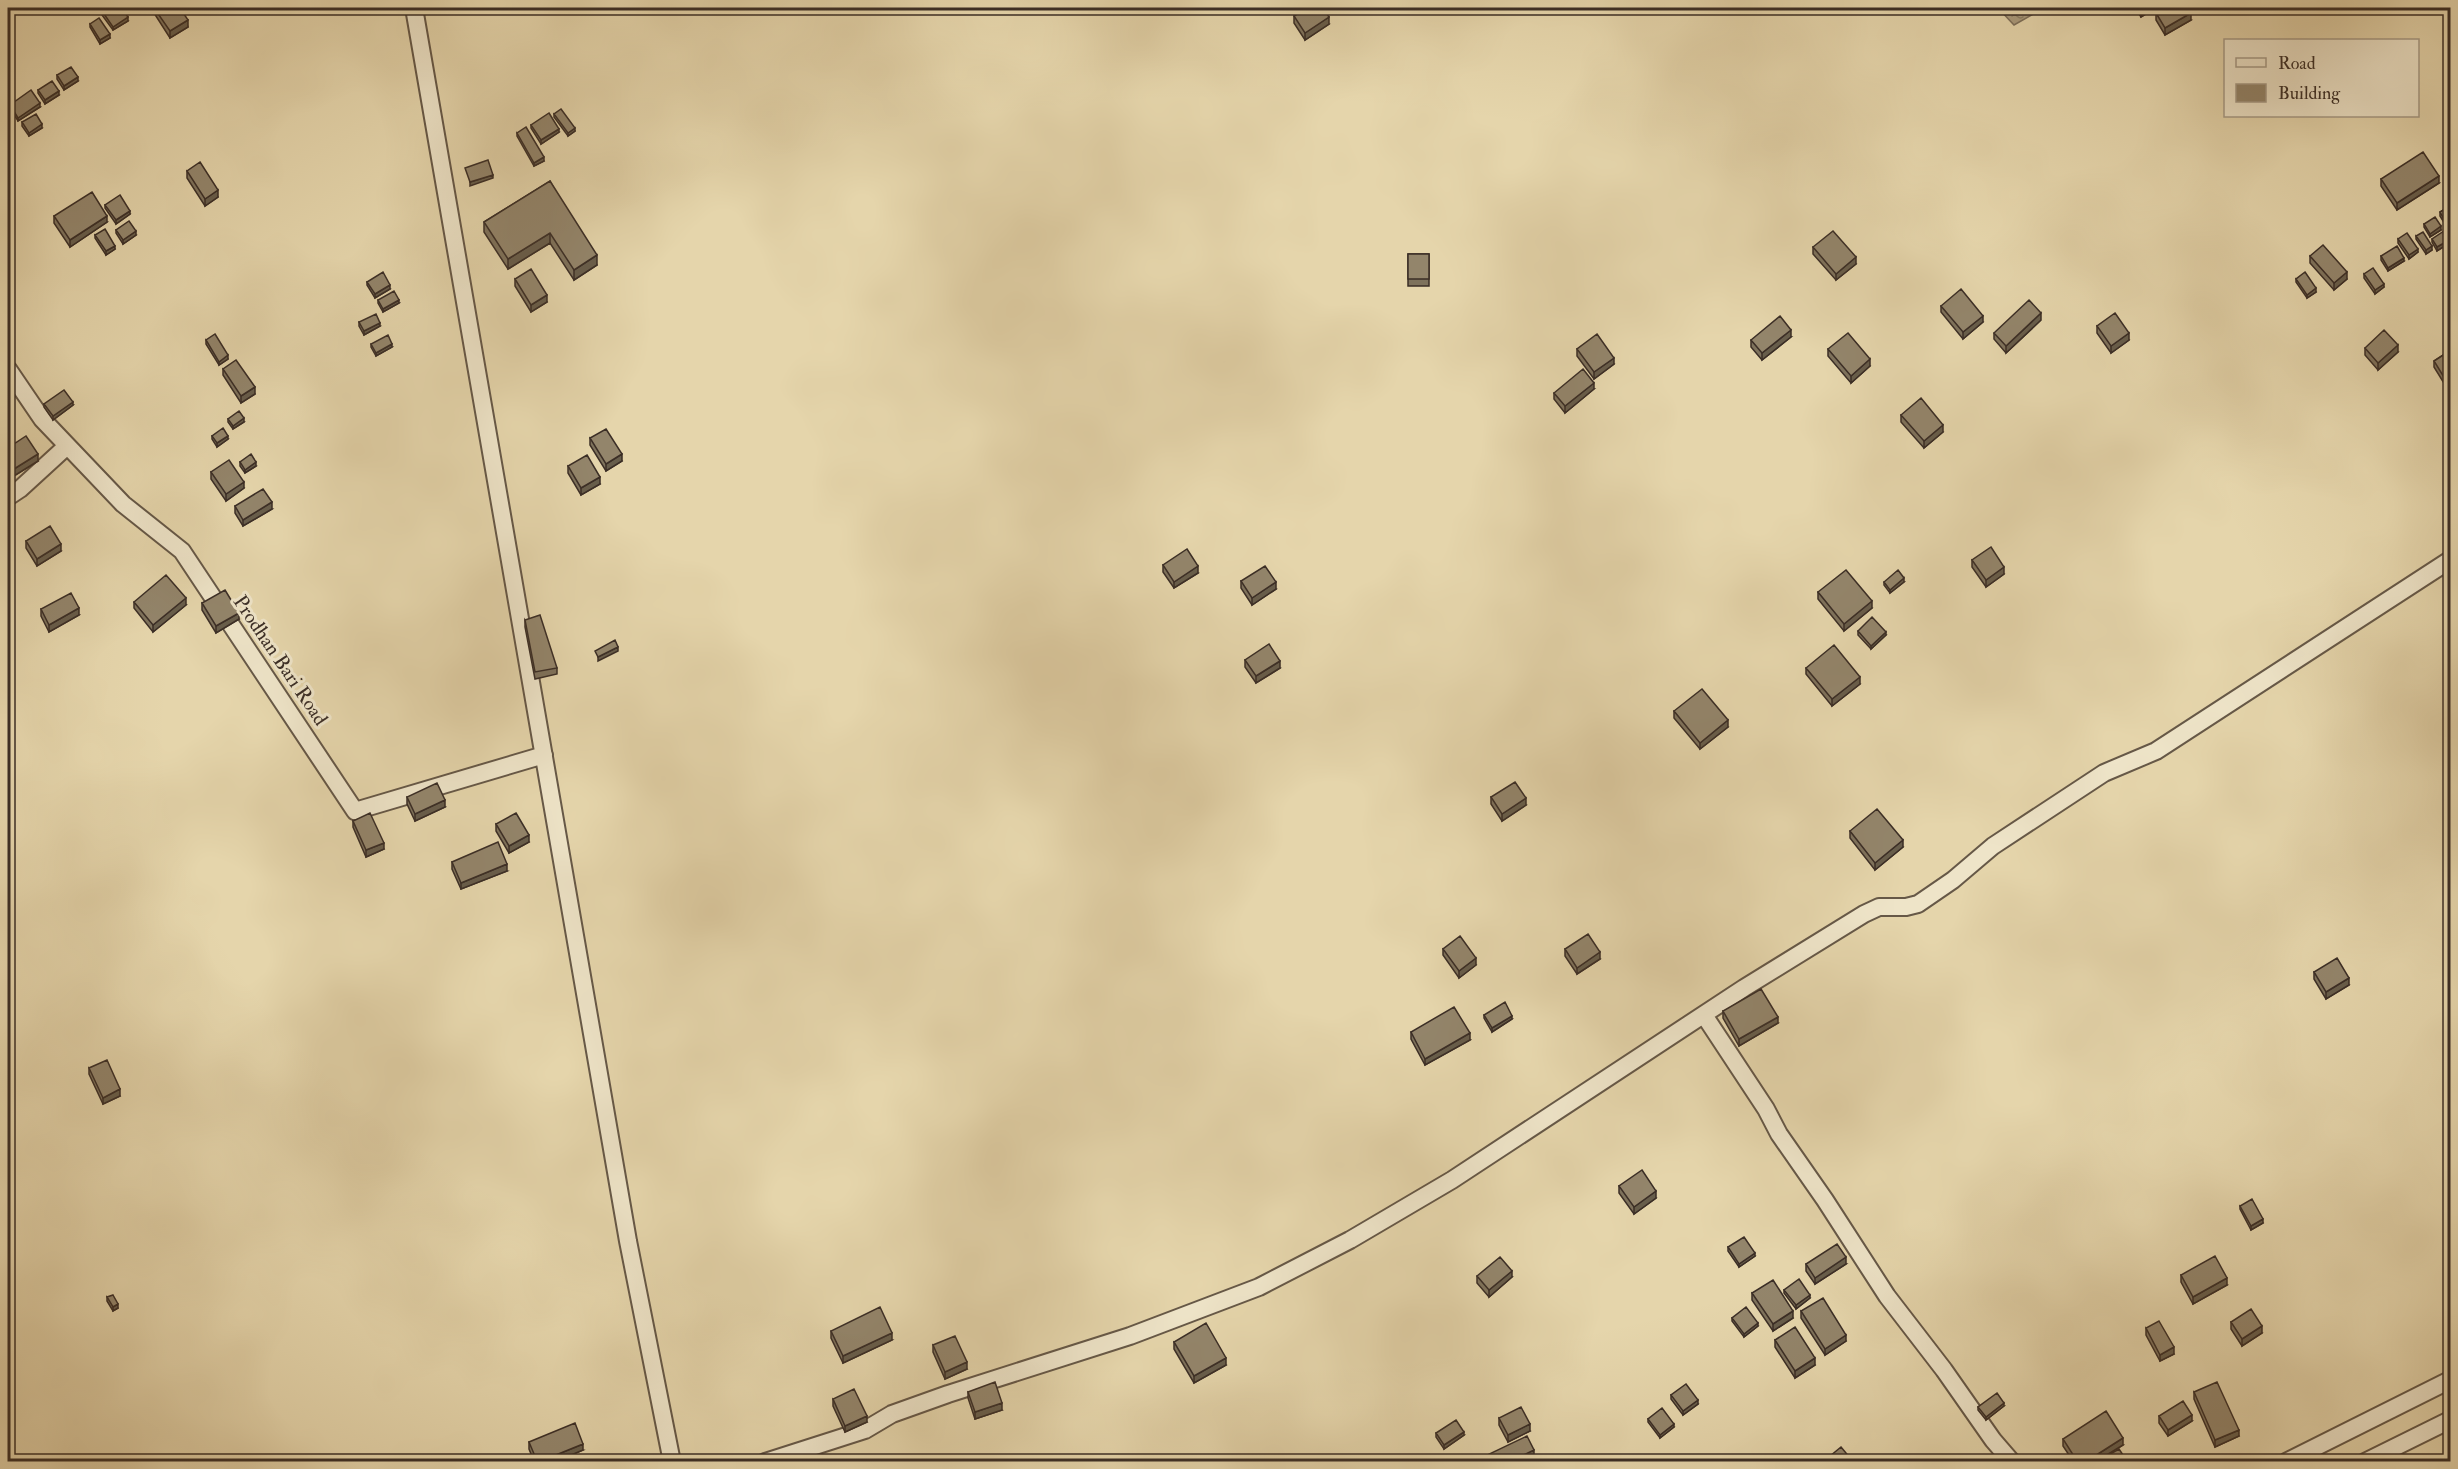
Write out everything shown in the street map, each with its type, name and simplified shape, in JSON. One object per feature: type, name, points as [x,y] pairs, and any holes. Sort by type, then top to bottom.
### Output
[{"type":"street","points":[[414,8],[628,1241],[672,1461]]},
{"type":"street","name":"Prodhan Bari Road","points":[[8,369],[42,419],[67,446],[123,504],[182,551],[355,811],[544,755]]},
{"type":"street","points":[[8,497],[67,446]]},
{"type":"street","points":[[765,1461],[864,1430],[892,1414],[948,1394],[1130,1336],[1259,1287],[1358,1236],[1452,1180],[1704,1015],[1864,914],[1879,907],[1906,907],[1918,904],[1953,880],[1993,846],[2097,778],[2128,761],[2156,751],[2451,560]]},
{"type":"street","points":[[1704,1015],[1766,1109],[1779,1134],[1887,1296],[1944,1370],[1993,1440],[2012,1461]]},
{"type":"street","points":[[2286,1461],[2451,1380]]},
{"type":"street","points":[[2365,1461],[2451,1420]]},
{"type":"water","points":[[1998,8],[2044,8],[2014,25]]},
{"type":"building","points":[[108,8],[121,8],[128,17],[113,27],[102,11]]},
{"type":"building","points":[[154,8],[180,8],[188,20],[170,31]]},
{"type":"building","points":[[1308,8],[1323,8],[1329,17],[1305,33],[1294,16]]},
{"type":"building","points":[[2166,8],[2188,8],[2191,13],[2165,28],[2156,13]]},
{"type":"building","points":[[99,18],[110,34],[100,40],[90,24]]},
{"type":"building","points":[[71,67],[78,77],[64,86],[57,75]]},
{"type":"building","points":[[52,81],[59,91],[45,100],[38,90]]},
{"type":"building","points":[[31,90],[40,103],[18,118],[10,105]]},
{"type":"building","points":[[561,109],[575,128],[568,133],[554,114]]},
{"type":"building","points":[[549,113],[559,129],[541,140],[531,125]]},
{"type":"building","points":[[36,114],[42,124],[29,133],[22,122]]},
{"type":"building","points":[[526,127],[544,157],[534,163],[517,133]]},
{"type":"building","points":[[2423,152],[2439,176],[2397,203],[2381,179]]},
{"type":"building","points":[[488,160],[493,175],[470,182],[465,168]]},
{"type":"building","points":[[200,162],[218,190],[205,199],[187,171]]},
{"type":"building","points":[[550,181],[597,255],[574,270],[550,233],[508,259],[484,222]]},
{"type":"building","points":[[92,192],[107,216],[70,240],[54,216]]},
{"type":"building","points":[[120,195],[130,211],[116,220],[105,205]]},
{"type":"building","points":[[2450,206],[2451,225],[2448,226],[2440,212]]},
{"type":"building","points":[[2435,217],[2441,226],[2430,234],[2424,224]]},
{"type":"building","points":[[129,221],[136,231],[123,240],[116,230]]},
{"type":"building","points":[[105,229],[115,246],[106,251],[95,235]]},
{"type":"building","points":[[2447,229],[2451,239],[2437,247],[2432,239]]},
{"type":"building","points":[[1833,231],[1856,257],[1836,274],[1813,247]]},
{"type":"building","points":[[2423,232],[2432,246],[2426,250],[2416,236]]},
{"type":"building","points":[[2407,233],[2418,249],[2409,255],[2398,239]]},
{"type":"building","points":[[2323,245],[2347,272],[2334,283],[2310,256]]},
{"type":"building","points":[[2397,246],[2404,258],[2388,268],[2381,256]]},
{"type":"building","points":[[1408,254],[1429,254],[1429,279],[1408,279]]},
{"type":"building","points":[[2373,268],[2384,284],[2375,290],[2364,274]]},
{"type":"building","points":[[531,269],[547,295],[531,305],[515,279]]},
{"type":"building","points":[[383,272],[390,285],[375,294],[367,282]]},
{"type":"building","points":[[2305,272],[2316,288],[2307,295],[2296,279]]},
{"type":"building","points":[[1961,289],[1983,316],[1963,332],[1941,306]]},
{"type":"building","points":[[394,291],[399,300],[383,309],[378,300]]},
{"type":"building","points":[[2029,300],[2041,313],[2006,346],[1994,333]]},
{"type":"building","points":[[2115,313],[2129,333],[2111,346],[2097,326]]},
{"type":"building","points":[[376,314],[380,323],[364,331],[359,322]]},
{"type":"building","points":[[1780,316],[1791,330],[1762,353],[1751,340]]},
{"type":"building","points":[[2384,330],[2398,345],[2378,363],[2365,348]]},
{"type":"building","points":[[1848,333],[1870,359],[1851,376],[1828,349]]},
{"type":"building","points":[[215,334],[228,355],[219,362],[206,340]]},
{"type":"building","points":[[1597,334],[1614,358],[1594,372],[1577,349]]},
{"type":"building","points":[[388,335],[392,344],[376,353],[371,344]]},
{"type":"building","points":[[2451,350],[2451,386],[2450,387],[2434,361]]},
{"type":"building","points":[[236,360],[255,387],[241,396],[223,369]]},
{"type":"building","points":[[1583,369],[1594,383],[1565,406],[1554,393]]},
{"type":"building","points":[[64,390],[73,402],[53,416],[44,404]]},
{"type":"building","points":[[1921,398],[1943,425],[1924,441],[1901,415]]},
{"type":"building","points":[[239,411],[244,418],[233,426],[228,419]]},
{"type":"building","points":[[223,428],[228,436],[217,443],[212,436]]},
{"type":"building","points":[[606,429],[622,454],[606,464],[590,438]]},
{"type":"building","points":[[26,436],[38,454],[14,469],[8,459],[8,448]]},
{"type":"building","points":[[251,454],[256,462],[245,470],[240,462]]},
{"type":"building","points":[[587,455],[600,477],[581,488],[568,466]]},
{"type":"building","points":[[229,460],[244,482],[226,494],[211,472]]},
{"type":"building","points":[[263,489],[272,502],[243,520],[235,506]]},
{"type":"building","points":[[50,526],[61,544],[37,559],[26,541]]},
{"type":"building","points":[[1991,547],[2004,567],[1986,580],[1972,560]]},
{"type":"building","points":[[1187,549],[1198,566],[1174,582],[1163,565]]},
{"type":"building","points":[[1265,566],[1276,582],[1252,598],[1241,581]]},
{"type":"building","points":[[1846,570],[1872,601],[1844,624],[1818,592]]},
{"type":"building","points":[[1898,570],[1904,578],[1890,590],[1884,582]]},
{"type":"building","points":[[166,575],[186,598],[153,625],[134,602]]},
{"type":"building","points":[[225,590],[239,613],[216,626],[202,603]]},
{"type":"building","points":[[71,593],[79,608],[49,625],[41,609]]},
{"type":"building","points":[[540,615],[557,668],[535,672],[525,620]]},
{"type":"building","points":[[1872,617],[1886,632],[1871,646],[1858,631]]},
{"type":"building","points":[[615,640],[618,647],[598,657],[595,651]]},
{"type":"building","points":[[1269,644],[1280,661],[1256,676],[1245,660]]},
{"type":"building","points":[[1834,645],[1860,677],[1832,699],[1806,668]]},
{"type":"building","points":[[1702,689],[1728,720],[1700,743],[1674,711]]},
{"type":"building","points":[[1515,782],[1526,798],[1502,814],[1491,797]]},
{"type":"building","points":[[437,783],[445,800],[415,814],[407,797]]},
{"type":"building","points":[[1877,809],[1903,840],[1875,863],[1850,831]]},
{"type":"building","points":[[370,813],[384,843],[366,850],[353,821]]},
{"type":"building","points":[[516,813],[529,835],[509,846],[496,824]]},
{"type":"building","points":[[498,842],[507,864],[461,883],[452,862]]},
{"type":"building","points":[[1588,934],[1600,952],[1577,968],[1565,949]]},
{"type":"building","points":[[1460,936],[1476,958],[1459,971],[1443,949]]},
{"type":"building","points":[[2337,958],[2349,978],[2326,992],[2314,972]]},
{"type":"building","points":[[1761,989],[1778,1017],[1739,1039],[1723,1011]]},
{"type":"building","points":[[1505,1002],[1512,1016],[1492,1028],[1484,1015]]},
{"type":"building","points":[[1454,1007],[1470,1033],[1425,1059],[1411,1032]]},
{"type":"building","points":[[107,1060],[120,1089],[103,1098],[89,1068]]},
{"type":"building","points":[[1642,1170],[1656,1191],[1634,1207],[1619,1186]]},
{"type":"building","points":[[2252,1199],[2263,1219],[2251,1226],[2240,1206]]},
{"type":"building","points":[[1744,1237],[1755,1253],[1739,1264],[1728,1247]]},
{"type":"building","points":[[1837,1244],[1846,1257],[1815,1278],[1806,1264]]},
{"type":"building","points":[[2215,1256],[2227,1278],[2193,1297],[2181,1275]]},
{"type":"building","points":[[1500,1257],[1512,1271],[1489,1290],[1477,1276]]},
{"type":"building","points":[[1799,1279],[1810,1295],[1796,1305],[1784,1290]]},
{"type":"building","points":[[1773,1280],[1793,1311],[1773,1324],[1752,1293]]},
{"type":"building","points":[[113,1295],[118,1304],[113,1307],[107,1297]]},
{"type":"building","points":[[1823,1298],[1846,1335],[1825,1349],[1801,1311]]},
{"type":"building","points":[[880,1307],[892,1333],[843,1356],[831,1331]]},
{"type":"building","points":[[1746,1307],[1758,1323],[1744,1334],[1732,1318]]},
{"type":"building","points":[[2251,1309],[2262,1326],[2242,1339],[2231,1322]]},
{"type":"building","points":[[2159,1321],[2174,1347],[2160,1355],[2146,1328]]},
{"type":"building","points":[[1206,1323],[1226,1358],[1194,1376],[1174,1342]]},
{"type":"building","points":[[1795,1327],[1815,1358],[1795,1371],[1775,1340]]},
{"type":"building","points":[[955,1336],[967,1362],[945,1372],[933,1345]]},
{"type":"building","points":[[995,1382],[1002,1403],[975,1412],[968,1392]]},
{"type":"building","points":[[2217,1382],[2239,1430],[2215,1440],[2194,1392]]},
{"type":"building","points":[[1686,1384],[1698,1400],[1683,1411],[1671,1395]]},
{"type":"building","points":[[854,1389],[867,1416],[845,1426],[833,1399]]},
{"type":"building","points":[[1997,1393],[2004,1403],[1986,1417],[1978,1407]]},
{"type":"building","points":[[2183,1401],[2192,1415],[2168,1430],[2159,1416]]},
{"type":"building","points":[[1521,1407],[1530,1424],[1508,1435],[1499,1418]]},
{"type":"building","points":[[1662,1408],[1674,1424],[1660,1435],[1648,1419]]},
{"type":"building","points":[[2106,1411],[2123,1438],[2087,1461],[2077,1461],[2063,1439]]},
{"type":"building","points":[[1456,1420],[1464,1432],[1444,1445],[1436,1433]]},
{"type":"building","points":[[575,1423],[583,1444],[537,1461],[529,1442]]},
{"type":"building","points":[[1527,1436],[1534,1450],[1511,1461],[1487,1461],[1485,1456]]},
{"type":"building","points":[[1841,1447],[1851,1459],[1824,1461]]},
{"type":"building","points":[[2119,1449],[2127,1461],[2098,1461]]}]
